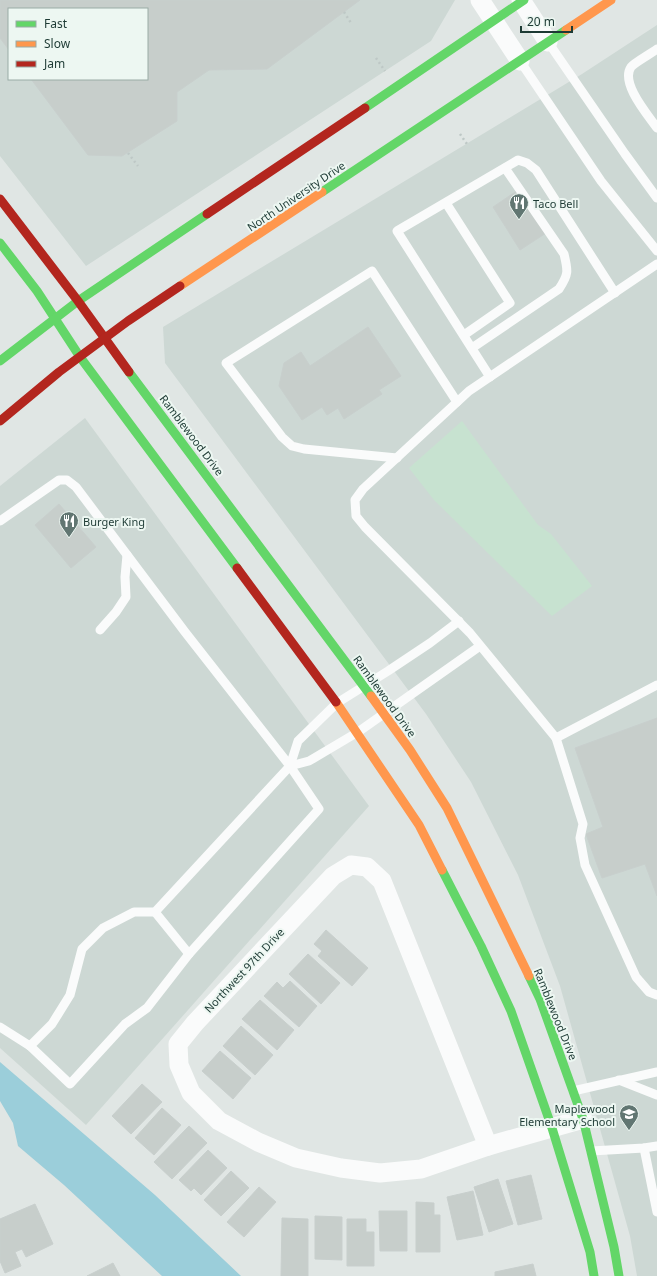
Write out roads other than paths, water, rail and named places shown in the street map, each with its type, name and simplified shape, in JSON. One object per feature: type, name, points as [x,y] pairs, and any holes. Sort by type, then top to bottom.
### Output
[{"type":"street","points":[[480,0],[520,61]]},
{"type":"street","points":[[0,361],[78,301],[522,0],[548,42]]},
{"type":"street","name":"North University Drive","points":[[0,421],[80,356],[105,338],[611,0]]},
{"type":"street","name":"Ramblewood Drive","points":[[0,199],[78,301],[384,713],[410,750],[447,808],[540,999],[583,1119],[614,1247],[619,1276]]},
{"type":"street","points":[[0,243],[37,291],[80,356],[337,702],[419,825],[481,946],[511,1011],[552,1128],[590,1252],[594,1276]]},
{"type":"street","name":"Northwest 97th Drive","points":[[488,1146],[382,881],[367,867],[351,865],[333,876],[195,1023],[178,1044],[179,1065],[191,1093],[219,1121],[258,1142],[296,1158],[341,1168],[380,1173],[421,1169],[488,1146],[583,1119]]},
{"type":"lane","points":[[548,42],[657,198]]},
{"type":"lane","points":[[657,49],[631,67],[628,76],[632,91],[657,128]]},
{"type":"lane","points":[[520,61],[601,181],[657,251]]},
{"type":"lane","points":[[649,116],[657,111]]},
{"type":"lane","points":[[490,377],[397,231],[518,160],[527,163],[536,170],[615,293]]},
{"type":"lane","points":[[472,348],[559,289],[568,270],[564,254],[505,168]]},
{"type":"lane","points":[[446,203],[510,303],[464,335]]},
{"type":"lane","points":[[657,264],[469,391],[362,489],[355,500],[356,516],[365,527],[458,621],[556,738],[583,824],[580,838],[585,865],[636,977],[649,992],[657,995]]},
{"type":"lane","points":[[396,458],[304,450],[292,446],[282,437],[226,363],[372,271],[457,402]]},
{"type":"lane","points":[[0,521],[59,480],[67,480],[76,487],[185,632],[290,766],[319,810],[189,954],[147,1008],[125,1024],[70,1084],[30,1046],[0,1028]]},
{"type":"lane","points":[[100,630],[116,612],[126,597],[125,577],[127,554]]},
{"type":"lane","points":[[30,1046],[52,1024],[70,995],[82,949],[103,928],[134,912],[155,912],[290,766],[298,741],[337,702],[424,647],[458,621]]},
{"type":"lane","points":[[290,766],[309,761],[358,732],[480,646]]},
{"type":"lane","points":[[556,738],[657,685]]},
{"type":"lane","points":[[155,912],[189,954]]},
{"type":"lane","points":[[573,1091],[657,1072]]},
{"type":"lane","points":[[619,1080],[657,1095]]},
{"type":"lane","points":[[591,1151],[657,1146]]},
{"type":"lane","points":[[644,1148],[657,1212]]},
{"type":"water","points":[[0,1062],[155,1195],[241,1276],[162,1276],[64,1185],[18,1146],[13,1123],[0,1101]]},
{"type":"place","name":"Taco Bell","points":[[519,220]]},
{"type":"place","name":"Burger King","points":[[69,538]]},
{"type":"place","name":"Maplewood Elementary School","points":[[629,1131]]}]
